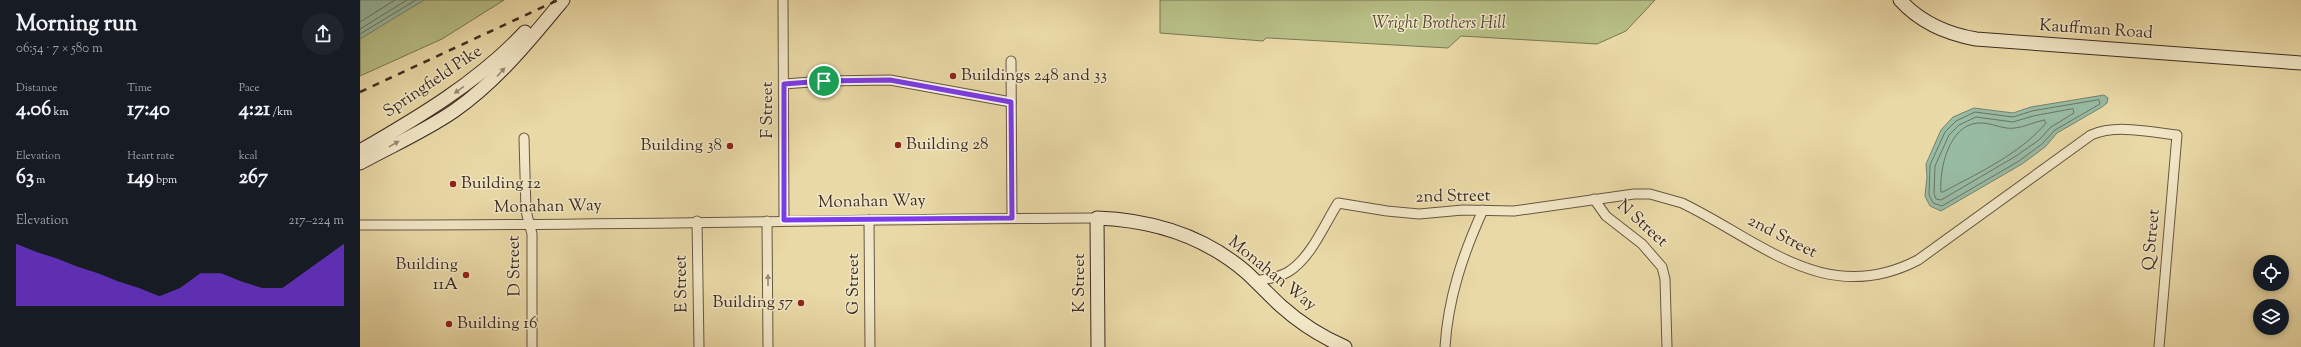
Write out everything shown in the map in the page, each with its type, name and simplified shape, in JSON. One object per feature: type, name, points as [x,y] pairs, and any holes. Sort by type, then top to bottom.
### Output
[{"type":"main road","name":"Springfield Pike","points":[[360,151],[452,95],[491,65],[554,0]]},
{"type":"main road","name":"Springfield Pike","points":[[360,163],[452,112],[478,93],[497,76],[563,0]]},
{"type":"main road","name":"Kauffman Road","points":[[1900,0],[1929,24],[1948,32],[1976,39],[2301,63]]},
{"type":"main road","name":"Monahan Way","points":[[1097,218],[1135,221],[1176,231],[1221,254],[1255,281],[1290,314],[1337,345]]},
{"type":"main road","name":"K Street","points":[[1097,218],[1098,347]]},
{"type":"street","name":"F Street","points":[[783,0],[784,220]]},
{"type":"street","points":[[1011,61],[1012,218]]},
{"type":"street","points":[[784,84],[824,81],[890,80],[1011,102]]},
{"type":"street","name":"2nd Street","points":[[1255,281],[1278,276],[1297,266],[1306,255],[1338,203],[1406,214],[1483,210],[1514,211],[1639,194],[1667,197],[1700,211],[1803,268],[1832,276],[1865,276],[1895,270],[1918,260],[2099,132],[2122,130],[2177,135]]},
{"type":"street","name":"Q Street","points":[[2159,347],[2177,135]]},
{"type":"street","name":"D Street","points":[[524,138],[526,211],[532,234],[532,347]]},
{"type":"street","name":"N Street","points":[[1594,199],[1606,216],[1642,244],[1662,267],[1665,279],[1667,347]]},
{"type":"street","points":[[1445,347],[1456,282],[1468,243],[1483,210]]},
{"type":"street","name":"Monahan Way","points":[[360,225],[1097,218]]},
{"type":"street","name":"G Street","points":[[869,220],[870,347]]},
{"type":"street","name":"E Street","points":[[697,221],[699,347]]},
{"type":"street","points":[[767,221],[768,347]]},
{"type":"green space","points":[[360,0],[504,0],[442,39],[360,76]]},
{"type":"green space","name":"Wright Brothers Hill","points":[[1160,0],[1655,0],[1626,31],[1597,44],[1461,36],[1448,48],[1269,38],[1266,38],[1263,41],[1160,33]]},
{"type":"water","points":[[360,0],[424,0],[360,39]]},
{"type":"water","points":[[2104,95],[2108,98],[2107,103],[2057,133],[2045,147],[2022,164],[1941,211],[1930,206],[1925,196],[1927,177],[1926,164],[1941,130],[1953,117],[1974,108],[2013,113],[2031,107]]},
{"type":"railway","points":[[360,92],[558,0]]},
{"type":"place","name":"Buildings 248 and 33","points":[[953,76]]},
{"type":"place","name":"Building 28","points":[[898,145]]},
{"type":"place","name":"Building 38","points":[[730,146]]},
{"type":"place","name":"Building 12","points":[[453,184]]},
{"type":"place","name":"Building 11A","points":[[466,275]]},
{"type":"place","name":"Building 57","points":[[801,303]]},
{"type":"place","name":"Building 16","points":[[449,324]]},
{"type":"route","points":[[890,80],[1011,102],[1012,218],[784,220],[784,84],[824,81],[890,80]]}]
